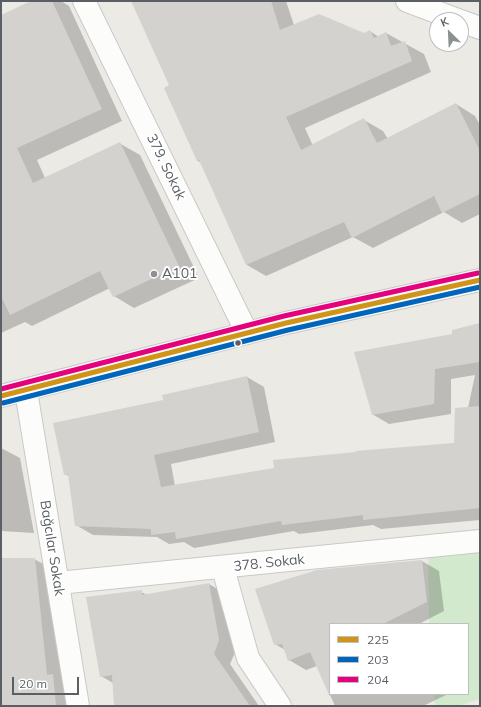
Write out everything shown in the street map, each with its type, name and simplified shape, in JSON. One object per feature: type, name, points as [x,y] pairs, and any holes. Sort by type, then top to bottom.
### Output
[{"type":"street","name":"379. Sokak","points":[[84,1],[247,333]]},
{"type":"street","points":[[407,1],[438,12]]},
{"type":"street","points":[[469,24],[480,28]]},
{"type":"street","points":[[1,396],[26,391],[286,323],[480,280]]},
{"type":"street","name":"Bağcılar Sokak","points":[[26,391],[78,706]]},
{"type":"street","name":"378. Sokak","points":[[58,584],[480,541]]},
{"type":"street","points":[[224,568],[248,658],[280,706]]},
{"type":"green space","points":[[480,547],[480,699],[458,706],[435,706],[434,695],[469,695],[469,623],[429,623],[428,552]]},
{"type":"building","points":[[31,1],[52,1],[102,109],[17,148],[33,183],[120,142],[179,266],[113,297],[100,271],[10,315],[1,296],[1,15]]},
{"type":"building","points":[[131,1],[271,1],[280,30],[319,14],[364,33],[370,30],[374,38],[386,32],[391,46],[405,41],[412,61],[286,117],[301,150],[364,118],[377,143],[456,103],[480,151],[480,194],[442,213],[434,196],[352,238],[344,222],[246,265],[199,160],[197,161],[164,88],[169,85]]},
{"type":"building","points":[[480,323],[480,362],[435,369],[434,404],[372,415],[354,352],[452,334],[452,330]]},
{"type":"building","points":[[247,376],[259,432],[154,455],[161,487],[274,468],[273,460],[356,452],[355,451],[454,443],[455,408],[480,406],[480,508],[363,520],[363,515],[282,525],[281,521],[176,539],[175,532],[151,535],[151,529],[75,526],[68,474],[64,475],[53,423],[163,400],[162,395]]},
{"type":"building","points":[[1,558],[35,558],[47,675],[53,674],[56,706],[1,706]]},
{"type":"building","points":[[422,560],[427,602],[385,623],[329,623],[329,695],[310,652],[288,661],[282,644],[274,645],[255,589],[317,570]]},
{"type":"building","points":[[209,583],[219,640],[214,654],[250,706],[114,706],[112,675],[100,677],[86,597],[142,590],[142,595]]},
{"type":"transit line","name":"204","points":[[1,389],[284,316],[478,273]]},
{"type":"transit line","name":"225","points":[[1,396],[286,323],[480,280]]},
{"type":"transit line","name":"203","points":[[3,403],[288,330],[480,287]]},
{"type":"place","name":"A101","points":[[154,274]]}]
